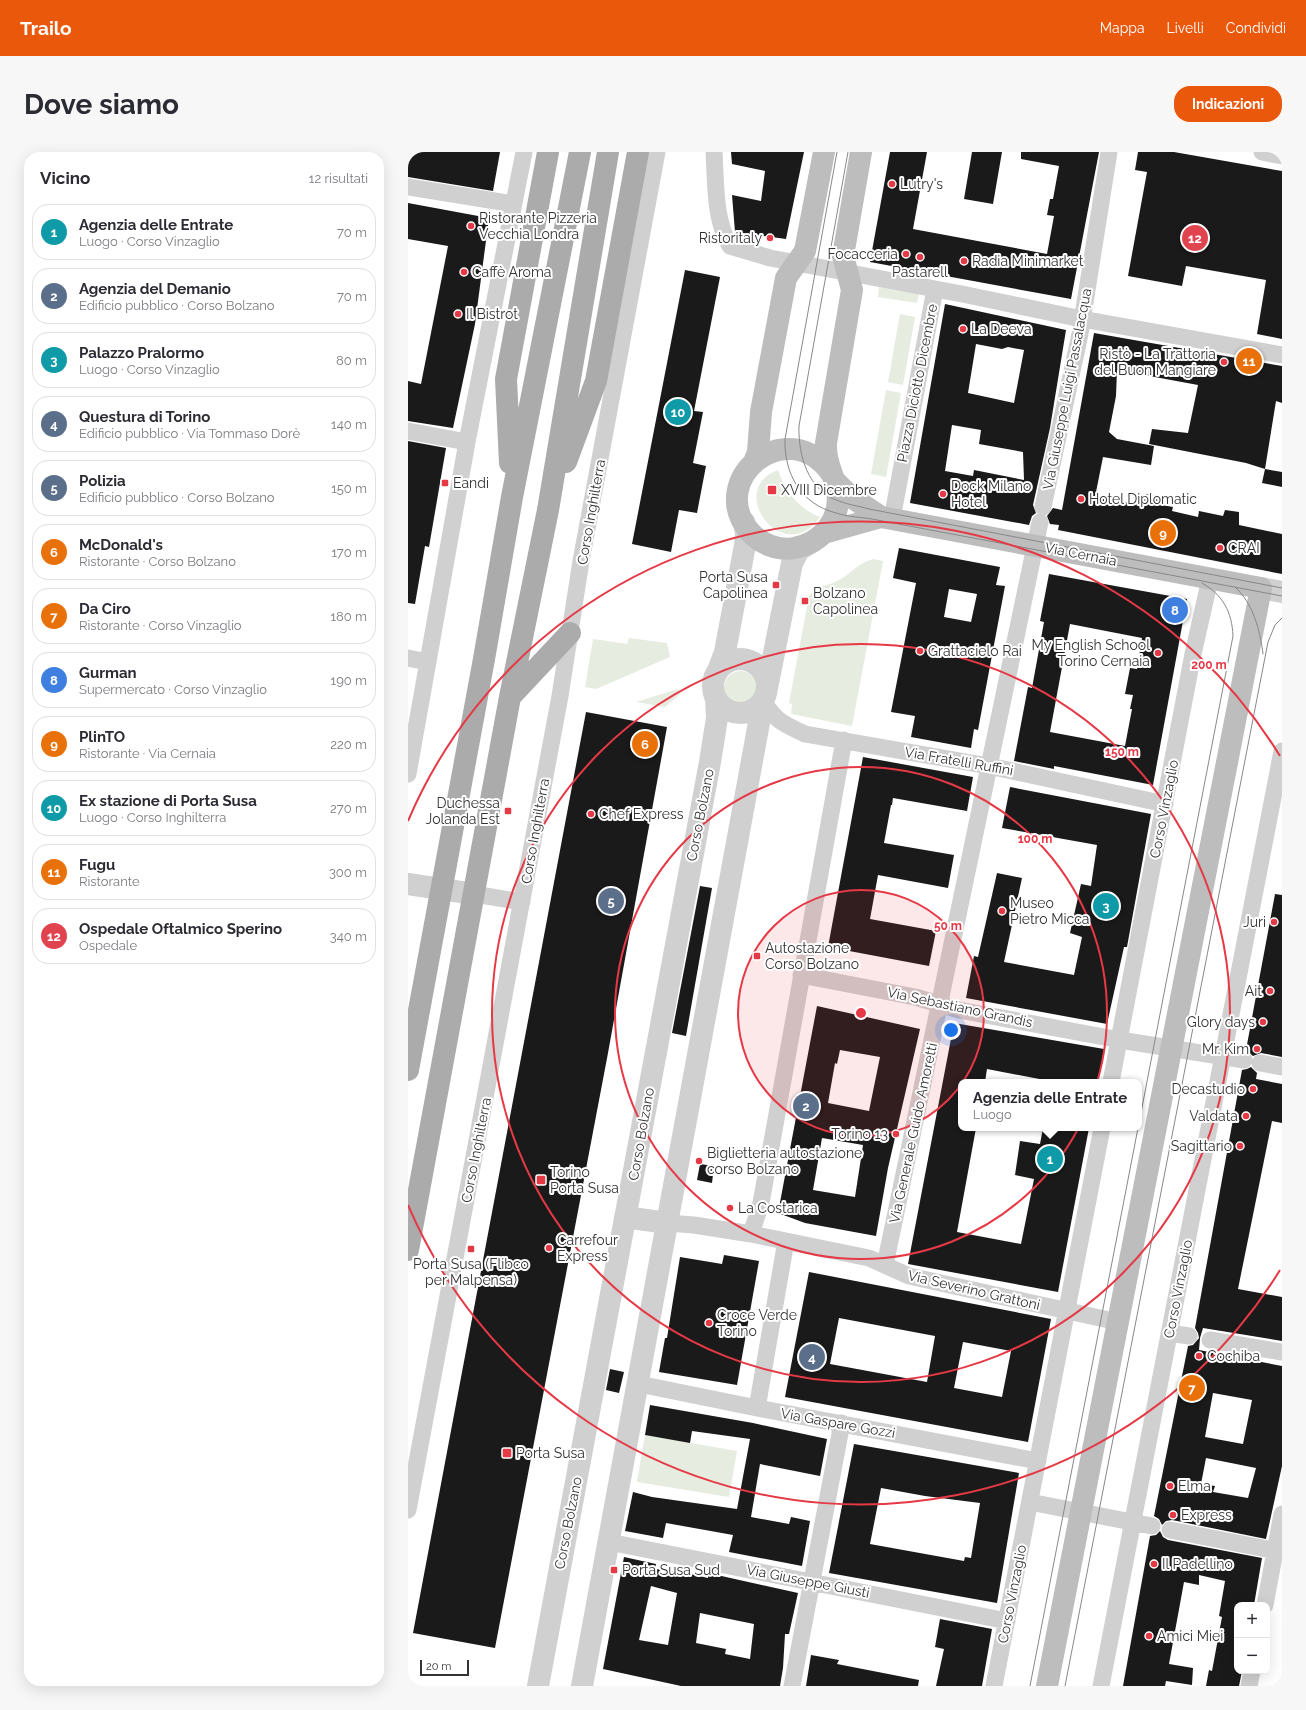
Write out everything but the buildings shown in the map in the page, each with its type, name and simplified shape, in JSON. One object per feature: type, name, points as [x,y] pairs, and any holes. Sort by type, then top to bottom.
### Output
[{"type":"main road","points":[[512,497],[506,379],[548,152]]},
{"type":"main road","points":[[408,1070],[484,659],[512,497],[580,152]]},
{"type":"main road","points":[[408,1250],[510,697],[548,510],[608,152]]},
{"type":"main road","points":[[548,510],[596,381],[638,152]]},
{"type":"main road","points":[[824,152],[805,251],[786,278],[762,412],[758,452],[754,462],[742,479],[738,493],[738,507],[744,522],[755,536],[763,542],[775,547],[802,547],[820,537],[833,522],[836,514],[838,501],[833,477],[827,460],[826,443],[852,290],[843,256],[862,152]]},
{"type":"main road","points":[[754,462],[764,454],[775,450],[791,448],[812,454],[820,460],[833,477]]},
{"type":"main road","name":"Via Cernaia","points":[[833,477],[851,497],[886,518],[1272,590]]},
{"type":"main road","name":"Via Cernaia","points":[[820,537],[886,518]]},
{"type":"main road","points":[[1047,1686],[1171,1048],[1272,590]]},
{"type":"main road","points":[[510,697],[570,633]]},
{"type":"street","points":[[408,774],[467,442],[524,152]]},
{"type":"street","name":"Corso Inghilterra","points":[[408,1510],[522,902],[570,633],[581,562],[657,152]]},
{"type":"street","name":"Piazza Diciotto Dicembre","points":[[714,152],[719,219],[723,234],[730,246],[770,258],[935,289],[886,518]]},
{"type":"street","name":"Via Giuseppe Luigi Passalacqua","points":[[989,766],[1082,319],[1109,152]]},
{"type":"street","points":[[1262,152],[1282,156]]},
{"type":"street","points":[[408,187],[514,204]]},
{"type":"street","points":[[935,289],[1082,319],[1282,355]]},
{"type":"street","points":[[408,431],[467,442]]},
{"type":"street","points":[[719,668],[727,662],[736,659],[743,659],[753,662],[764,673],[767,680],[765,695],[755,709],[739,713],[728,710],[716,699],[713,688],[713,681],[724,652],[745,545],[746,534],[744,522]]},
{"type":"street","points":[[582,1686],[639,1384],[667,1223],[765,695],[792,563],[800,550],[820,537]]},
{"type":"street","name":"Corso Vinzaglio","points":[[1112,1079],[1193,654],[1210,579]]},
{"type":"street","points":[[408,658],[428,662]]},
{"type":"street","name":"Via Fratelli Ruffini","points":[[765,695],[773,715],[781,722],[804,734],[989,766],[1165,804]]},
{"type":"street","name":"Corso Bolzano","points":[[539,1686],[710,762],[717,718],[716,699]]},
{"type":"street","points":[[751,1234],[760,1207],[844,740]]},
{"type":"street","name":"Corso Vinzaglio","points":[[1101,1686],[1223,1056],[1275,823],[1282,751]]},
{"type":"street","name":"Via Generale Guido Amoretti","points":[[885,1265],[989,766]]},
{"type":"street","points":[[408,884],[522,902]]},
{"type":"street","name":"Via Sebastiano Grandis","points":[[801,975],[915,997],[959,1010],[1120,1040]]},
{"type":"street","points":[[1120,1040],[1282,1067]]},
{"type":"street","name":"Corso Vinzaglio","points":[[994,1686],[1101,1131]]},
{"type":"street","points":[[625,1217],[667,1223]]},
{"type":"street","name":"Via Severino Grattoni","points":[[667,1223],[694,1225],[751,1234],[869,1258],[909,1276],[1118,1322]]},
{"type":"street","points":[[757,1408],[786,1241]]},
{"type":"street","points":[[1169,1333],[1189,1336]]},
{"type":"street","points":[[1210,1340],[1282,1352]]},
{"type":"street","name":"Via Gaspare Gozzi","points":[[639,1384],[757,1408],[1038,1461]]},
{"type":"street","points":[[792,1686],[842,1423]]},
{"type":"street","points":[[1030,1502],[1152,1526]]},
{"type":"street","points":[[1266,1602],[1278,1551],[1282,1514]]},
{"type":"street","points":[[1170,1530],[1278,1551]]},
{"type":"street","name":"Via Giuseppe Giusti","points":[[609,1542],[813,1581],[1007,1621]]},
{"type":"street","points":[[1249,1686],[1251,1674]]},
{"type":"shaded area","points":[[879,287],[919,294],[917,303],[878,297]]},
{"type":"shaded area","points":[[900,314],[915,317],[903,385],[888,382]]},
{"type":"shaded area","points":[[886,390],[901,393],[886,477],[871,474]]},
{"type":"shaded area","points":[[778,470],[789,492],[799,504],[812,514],[820,517],[806,531],[791,534],[777,530],[765,520],[758,507],[757,493],[763,480]]},
{"type":"shaded area","points":[[874,559],[883,561],[852,726],[791,714],[792,704],[789,703],[809,596],[823,586],[839,580],[860,565]]},
{"type":"shaded area","points":[[629,638],[667,643],[670,657],[596,689],[585,687],[593,639],[627,644]]},
{"type":"shaded area","points":[[741,671],[753,676],[758,688],[753,700],[741,705],[729,700],[724,688],[729,676]]},
{"type":"shaded area","points":[[678,689],[680,694],[665,707],[636,702]]},
{"type":"shaded area","points":[[645,1435],[737,1451],[729,1497],[637,1482]]},
{"type":"tram line","points":[[837,152],[785,439],[785,452],[791,475],[804,495],[813,503],[824,509],[845,515],[1282,596]]},
{"type":"tram line","points":[[848,152],[799,426],[800,449],[812,481],[828,496],[846,504],[1282,588]]},
{"type":"tram line","points":[[1142,1107],[1233,636],[1231,619],[1225,605],[1216,593],[1202,583]]},
{"type":"tram line","points":[[1235,587],[1247,601],[1255,618],[1263,654]]},
{"type":"tram line","points":[[1065,1686],[1268,642],[1275,625],[1282,618]]},
{"type":"tram line","points":[[1030,1686],[1137,1131]]},
{"type":"place","name":"Lutry's","points":[[892,184]]},
{"type":"place","name":"Ristorante Pizzeria Vecchia Londra","points":[[471,226]]},
{"type":"place","name":"Ristoritaly","points":[[770,238]]},
{"type":"place","name":"Ospedale Oftalmico Sperino","points":[[1195,238]]},
{"type":"place","name":"Focacceria","points":[[906,254]]},
{"type":"place","name":"Pastarell","points":[[920,257]]},
{"type":"place","name":"Radia Minimarket","points":[[964,261]]},
{"type":"place","name":"Caffè Aroma","points":[[464,272]]},
{"type":"place","name":"Il Bistrot","points":[[458,314]]},
{"type":"place","name":"La Deeva","points":[[963,329]]},
{"type":"place","name":"Fugu","points":[[1249,361]]},
{"type":"place","name":"Ristò - La Trattoria del Buon Mangiare","points":[[1224,362]]},
{"type":"place","name":"Ex stazione di Porta Susa","points":[[678,412]]},
{"type":"place","name":"Eandi","points":[[445,483]]},
{"type":"place","name":"XVIII Dicembre","points":[[772,490]]},
{"type":"place","name":"Dock Milano Hotel","points":[[943,494]]},
{"type":"place","name":"Hotel Diplomatic","points":[[1081,499]]},
{"type":"place","name":"PlinTO","points":[[1163,533]]},
{"type":"place","name":"CRAI","points":[[1220,548]]},
{"type":"place","name":"Porta Susa Capolinea","points":[[776,585]]},
{"type":"place","name":"Bolzano Capolinea","points":[[805,601]]},
{"type":"place","name":"Gurman","points":[[1175,610]]},
{"type":"place","name":"Grattacielo Rai","points":[[920,651]]},
{"type":"place","name":"My English School Torino Cernaia","points":[[1158,653]]},
{"type":"place","name":"McDonald's","points":[[645,744]]},
{"type":"place","name":"Duchessa Jolanda Est","points":[[508,811]]},
{"type":"place","name":"Chef Express","points":[[591,814]]},
{"type":"place","name":"Polizia","points":[[611,901]]},
{"type":"place","name":"Palazzo Pralormo","points":[[1106,906]]},
{"type":"place","name":"Museo Pietro Micca","points":[[1002,911]]},
{"type":"place","name":"Juri","points":[[1274,922]]},
{"type":"place","name":"Autostazione Corso Bolzano","points":[[757,956]]},
{"type":"place","name":"Ait","points":[[1270,991]]},
{"type":"place","name":"Glory days","points":[[1263,1022]]},
{"type":"place","name":"Mr. Kim","points":[[1257,1049]]},
{"type":"place","name":"Decastudio","points":[[1253,1089]]},
{"type":"place","name":"Agenzia del Demanio","points":[[806,1106]]},
{"type":"place","name":"Valdata","points":[[1246,1116]]},
{"type":"place","name":"Torino 13","points":[[896,1134]]},
{"type":"place","name":"Sagittario","points":[[1240,1146]]},
{"type":"place","name":"Agenzia delle Entrate","points":[[1050,1159]]},
{"type":"place","name":"Biglietteria autostazione corso Bolzano","points":[[699,1161]]},
{"type":"place","name":"Torino Porta Susa","points":[[541,1180]]},
{"type":"place","name":"La Costarica","points":[[730,1208]]},
{"type":"place","name":"Carrefour Express","points":[[549,1248]]},
{"type":"place","name":"Porta Susa (Flibco per Malpensa)","points":[[471,1249]]},
{"type":"place","name":"Croce Verde Torino","points":[[709,1323]]},
{"type":"place","name":"Cochiba","points":[[1199,1356]]},
{"type":"place","name":"Questura di Torino","points":[[812,1357]]},
{"type":"place","name":"Da Ciro","points":[[1192,1388]]},
{"type":"place","name":"Porta Susa","points":[[507,1453]]},
{"type":"place","name":"Elma","points":[[1170,1486]]},
{"type":"place","name":"Express","points":[[1173,1515]]},
{"type":"place","name":"Il Padellino","points":[[1154,1564]]},
{"type":"place","name":"Porta Susa Sud","points":[[614,1570]]},
{"type":"place","name":"Amici Miei","points":[[1149,1636]]}]
